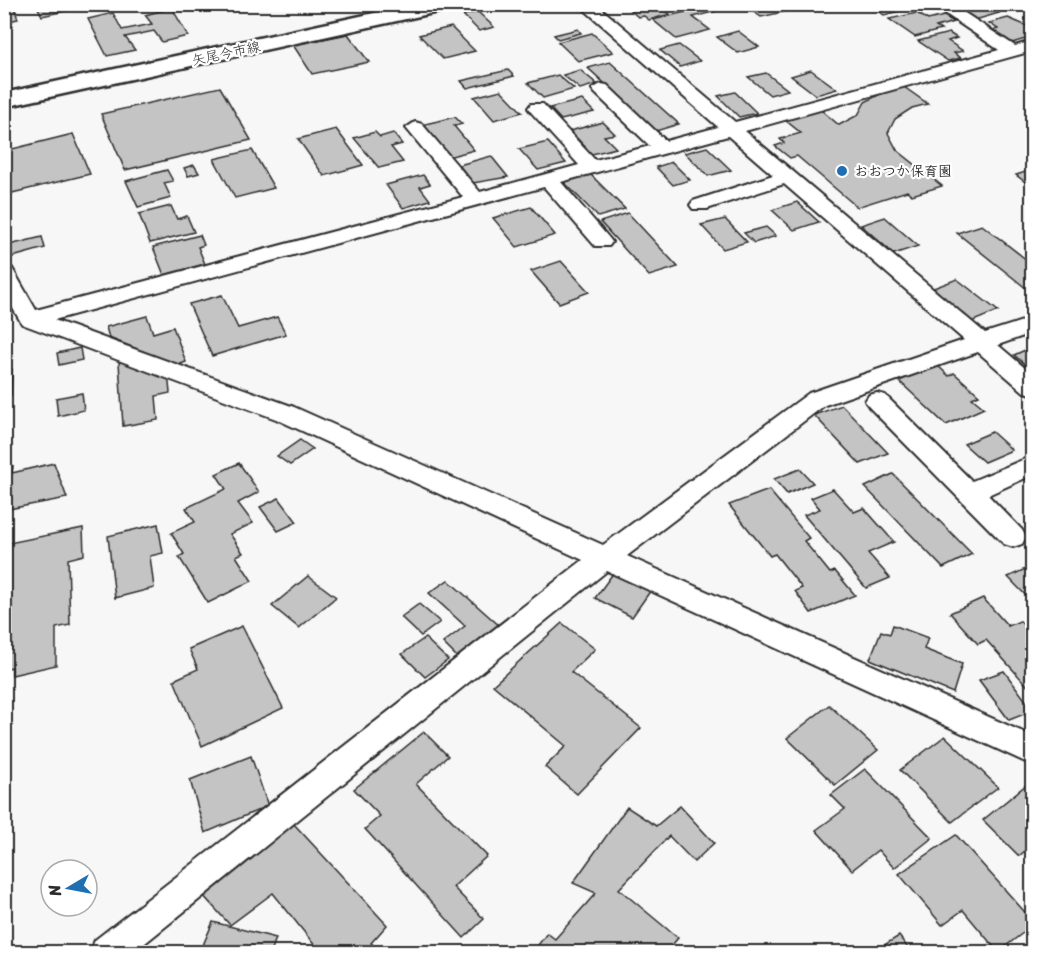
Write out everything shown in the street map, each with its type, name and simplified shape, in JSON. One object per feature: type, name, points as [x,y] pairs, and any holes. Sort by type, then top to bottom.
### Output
[{"type":"main road","name":"矢尾今市線","points":[[4,100],[369,12],[447,4]]},
{"type":"street","points":[[586,4],[1032,386]]},
{"type":"street","points":[[939,4],[1012,51]]},
{"type":"street","points":[[30,319],[1032,46]]},
{"type":"street","points":[[601,89],[662,147]]},
{"type":"street","points":[[537,108],[591,167]]},
{"type":"street","points":[[415,128],[476,199]]},
{"type":"street","points":[[700,205],[788,176]]},
{"type":"street","points":[[548,179],[602,242]]},
{"type":"street","points":[[4,273],[30,319],[285,413],[607,556],[1032,751]]},
{"type":"street","points":[[107,952],[607,556],[816,399],[1032,325]]},
{"type":"street","points":[[877,401],[971,492],[1013,537]]},
{"type":"street","points":[[971,492],[1032,465]]},
{"type":"building","points":[[13,4],[18,19],[4,22],[4,6]]},
{"type":"building","points":[[36,4],[73,4],[75,9],[42,16]]},
{"type":"building","points":[[623,4],[688,5],[665,11],[670,14],[649,20],[644,16],[638,17]]},
{"type":"building","points":[[743,4],[783,4],[787,7],[779,9],[783,12],[761,17]]},
{"type":"building","points":[[868,4],[906,4],[912,8],[884,15]]},
{"type":"building","points":[[950,4],[984,4],[999,13],[975,20]]},
{"type":"building","points":[[709,6],[717,11],[693,17],[710,30],[676,39],[653,20]]},
{"type":"building","points":[[172,8],[188,36],[162,42],[154,31],[125,37],[135,50],[107,56],[88,19],[113,13],[122,30],[152,24],[145,15]]},
{"type":"building","points":[[478,12],[494,27],[479,31],[463,15]]},
{"type":"building","points":[[917,13],[928,20],[944,16],[954,22],[936,27],[941,30],[915,37],[889,19]]},
{"type":"building","points":[[1008,18],[1027,26],[1032,24],[1032,37],[1012,43],[992,30],[998,29],[989,23]]},
{"type":"building","points":[[451,27],[475,51],[443,59],[419,35]]},
{"type":"building","points":[[578,29],[581,33],[558,39],[554,35]]},
{"type":"building","points":[[738,31],[759,47],[738,53],[717,37]]},
{"type":"building","points":[[592,33],[613,52],[578,61],[558,42]]},
{"type":"building","points":[[949,33],[957,38],[948,41],[963,51],[954,53],[961,58],[948,61],[918,41]]},
{"type":"building","points":[[348,34],[369,62],[312,74],[293,45]]},
{"type":"building","points":[[679,45],[700,61],[680,67],[660,50]]},
{"type":"building","points":[[610,62],[679,124],[656,131],[588,68]]},
{"type":"building","points":[[508,70],[514,76],[467,88],[461,81]]},
{"type":"building","points":[[580,70],[597,84],[580,89],[563,75]]},
{"type":"building","points":[[811,70],[837,89],[816,95],[791,76]]},
{"type":"building","points":[[766,73],[788,90],[770,95],[748,77]]},
{"type":"building","points":[[558,75],[574,89],[543,98],[528,83]]},
{"type":"building","points":[[220,87],[251,140],[125,170],[101,114]]},
{"type":"building","points":[[904,87],[928,104],[912,108],[895,119],[888,133],[897,150],[942,186],[912,195],[907,191],[857,207],[797,156],[790,158],[775,146],[784,143],[780,139],[801,133],[785,120],[821,110],[839,125],[858,115],[865,102],[884,92]]},
{"type":"building","points":[[501,90],[522,112],[494,120],[474,97]]},
{"type":"building","points":[[735,92],[757,113],[739,117],[718,96]]},
{"type":"building","points":[[582,100],[594,112],[561,120],[550,108]]},
{"type":"building","points":[[455,117],[462,124],[454,126],[474,150],[448,157],[421,125]]},
{"type":"building","points":[[603,122],[615,134],[604,136],[616,148],[592,154],[570,131]]},
{"type":"building","points":[[336,129],[363,165],[324,176],[298,139]]},
{"type":"building","points":[[375,132],[380,137],[393,133],[402,144],[391,147],[403,162],[379,168],[354,138]]},
{"type":"building","points":[[73,134],[90,174],[4,195],[4,151]]},
{"type":"building","points":[[548,142],[566,163],[538,170],[519,149]]},
{"type":"building","points":[[707,147],[731,170],[708,176],[685,153]]},
{"type":"building","points":[[252,150],[274,188],[235,198],[214,159]]},
{"type":"building","points":[[491,156],[508,177],[473,183],[459,165]]},
{"type":"building","points":[[672,162],[690,180],[673,185],[656,167]]},
{"type":"building","points":[[194,165],[199,173],[188,176],[184,168]]},
{"type":"building","points":[[167,170],[173,181],[164,183],[171,198],[138,207],[126,181]]},
{"type":"building","points":[[1032,170],[1032,187],[1016,175]]},
{"type":"building","points":[[589,173],[625,209],[598,217],[563,181]]},
{"type":"building","points":[[423,175],[430,184],[420,187],[430,200],[403,208],[386,185]]},
{"type":"building","points":[[797,202],[819,222],[794,230],[772,210]]},
{"type":"building","points":[[171,206],[177,219],[187,216],[194,232],[150,243],[139,214]]},
{"type":"building","points":[[531,207],[555,235],[517,247],[493,218]]},
{"type":"building","points":[[628,213],[678,267],[649,276],[600,222]]},
{"type":"building","points":[[885,217],[918,246],[894,254],[861,225]]},
{"type":"building","points":[[725,219],[747,242],[723,249],[701,225]]},
{"type":"building","points":[[982,225],[1032,264],[1032,293],[957,233]]},
{"type":"building","points":[[766,227],[776,236],[754,243],[744,233]]},
{"type":"building","points":[[200,235],[204,245],[198,247],[205,264],[164,275],[153,247]]},
{"type":"building","points":[[42,237],[45,248],[9,258],[5,246]]},
{"type":"building","points":[[561,261],[589,292],[559,303],[531,271]]},
{"type":"building","points":[[957,279],[998,311],[971,322],[931,289]]},
{"type":"building","points":[[222,295],[238,328],[277,317],[286,334],[212,356],[189,304]]},
{"type":"building","points":[[147,316],[153,333],[173,327],[186,362],[178,365],[109,338],[106,327]]},
{"type":"building","points":[[1032,347],[1032,370],[1014,355]]},
{"type":"building","points":[[80,348],[82,360],[59,365],[57,353]]},
{"type":"building","points":[[130,360],[168,373],[170,393],[156,396],[158,420],[123,426],[119,362]]},
{"type":"building","points":[[937,365],[949,376],[954,373],[979,395],[972,398],[984,408],[946,425],[899,381]]},
{"type":"building","points":[[12,369],[11,395],[4,396],[4,370]]},
{"type":"building","points":[[82,393],[84,410],[58,416],[56,398]]},
{"type":"building","points":[[842,405],[888,453],[860,464],[814,415]]},
{"type":"building","points":[[992,432],[1012,450],[984,462],[964,444]]},
{"type":"building","points":[[300,440],[313,449],[290,465],[277,456]]},
{"type":"building","points":[[54,463],[67,498],[9,509],[7,528],[4,528],[4,468],[13,466],[12,473]]},
{"type":"building","points":[[239,463],[259,492],[238,503],[253,523],[230,534],[243,553],[236,556],[252,581],[208,603],[179,557],[184,554],[171,533],[195,522],[186,508],[226,489],[216,474]]},
{"type":"building","points":[[800,469],[813,483],[787,494],[774,479]]},
{"type":"building","points":[[893,474],[972,554],[943,568],[865,487]]},
{"type":"building","points":[[833,489],[854,512],[864,508],[894,542],[868,553],[890,578],[866,588],[804,515],[820,509],[811,498]]},
{"type":"building","points":[[769,490],[809,538],[804,541],[830,573],[835,571],[855,595],[811,613],[795,591],[802,588],[775,554],[770,556],[729,505]]},
{"type":"building","points":[[279,498],[297,522],[278,531],[260,507]]},
{"type":"building","points":[[158,524],[163,553],[150,556],[154,588],[115,598],[108,536]]},
{"type":"building","points":[[83,528],[84,555],[68,559],[70,625],[56,628],[56,665],[12,675],[12,667],[4,669],[4,544]]},
{"type":"building","points":[[1032,566],[1032,602],[1008,577]]},
{"type":"building","points":[[614,572],[651,590],[632,617],[595,598]]},
{"type":"building","points":[[308,576],[336,597],[299,628],[272,606]]},
{"type":"building","points":[[448,580],[502,628],[461,661],[443,643],[465,626],[429,593]]},
{"type":"building","points":[[983,598],[1008,626],[1020,621],[1032,635],[1032,691],[986,640],[978,644],[950,613]]},
{"type":"building","points":[[419,604],[440,622],[421,636],[401,617]]},
{"type":"building","points":[[562,623],[595,649],[571,672],[641,728],[577,794],[545,767],[566,746],[493,685]]},
{"type":"building","points":[[893,625],[928,638],[924,649],[962,664],[953,693],[870,659],[881,631],[890,634]]},
{"type":"building","points":[[242,626],[283,708],[202,746],[174,680],[198,669],[189,649]]},
{"type":"building","points":[[425,638],[448,660],[425,677],[402,654]]},
{"type":"building","points":[[1004,671],[1032,709],[1032,711],[1009,720],[979,680]]},
{"type":"building","points":[[829,705],[878,750],[835,785],[787,738]]},
{"type":"building","points":[[424,732],[448,756],[416,784],[487,856],[453,887],[484,919],[464,938],[365,829],[380,816],[354,789]]},
{"type":"building","points":[[945,736],[998,787],[952,822],[900,770]]},
{"type":"building","points":[[251,756],[268,806],[205,833],[190,780]]},
{"type":"building","points":[[865,769],[932,838],[894,868],[878,850],[852,870],[816,830],[845,809],[831,795]]},
{"type":"building","points":[[1032,780],[1032,845],[1019,856],[983,820]]},
{"type":"building","points":[[680,806],[714,843],[694,862],[669,836],[619,889],[678,938],[666,952],[533,952],[547,933],[555,939],[596,893],[573,883],[627,807],[656,826]]},
{"type":"building","points":[[293,823],[387,925],[371,943],[381,952],[320,952],[273,893],[230,925],[201,893]]},
{"type":"building","points":[[956,835],[1032,920],[1032,926],[998,952],[963,910],[942,925],[899,874]]},
{"type":"building","points":[[213,922],[276,938],[271,952],[200,952]]},
{"type":"building","points":[[899,936],[911,952],[873,952]]},
{"type":"place","name":"おおつか保育園","points":[[842,171]]}]
